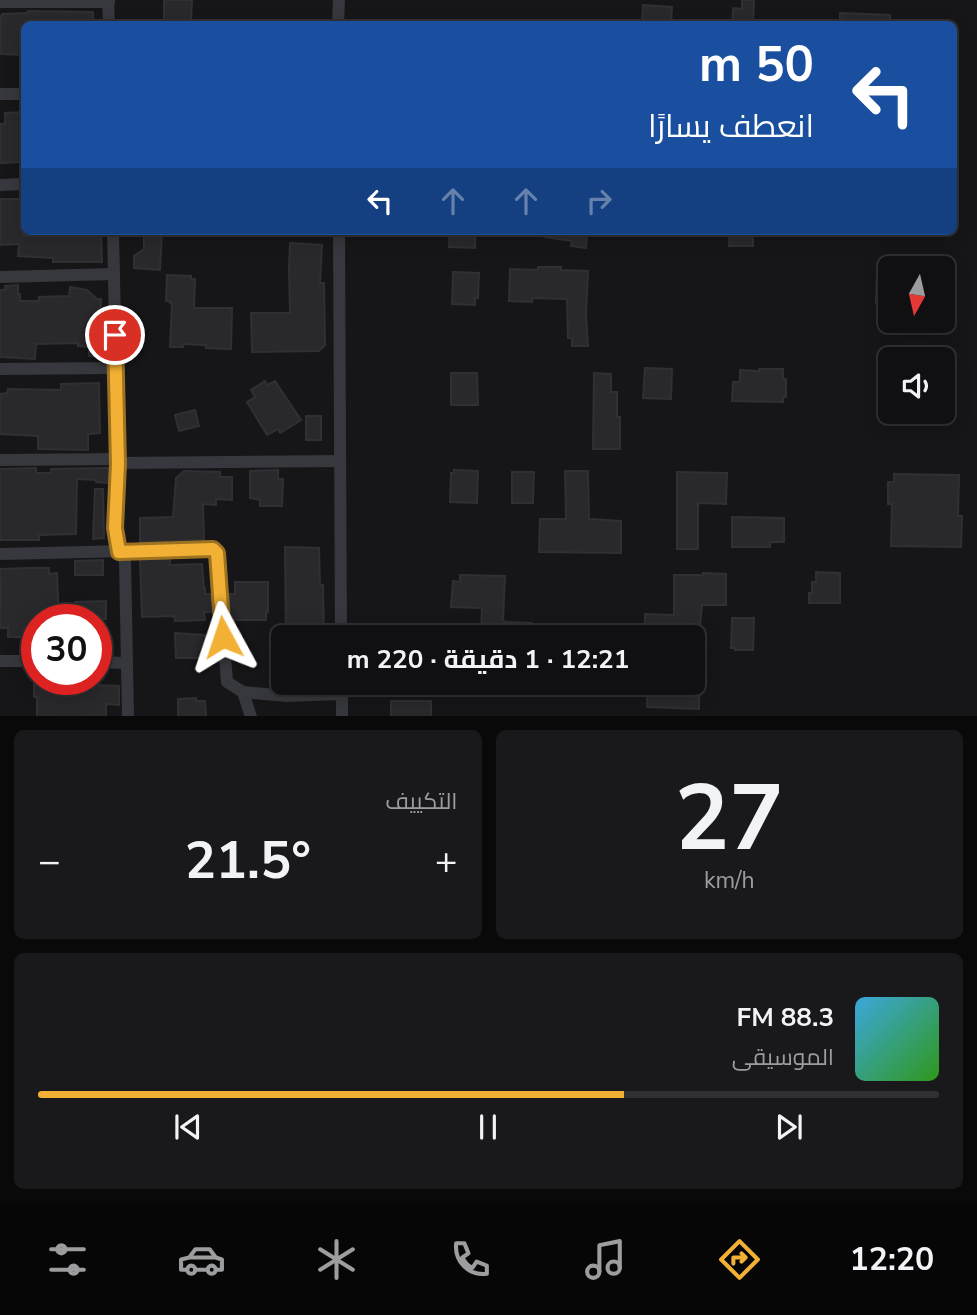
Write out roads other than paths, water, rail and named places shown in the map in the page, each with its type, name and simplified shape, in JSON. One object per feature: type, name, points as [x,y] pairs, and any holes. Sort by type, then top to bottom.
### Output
[{"type":"street","points":[[338,21],[339,0]]},
{"type":"street","points":[[0,2],[108,1],[109,21]]},
{"type":"street","points":[[0,94],[21,94]]},
{"type":"street","points":[[0,185],[21,184]]},
{"type":"street","points":[[113,235],[118,461],[115,528],[119,552],[125,561],[128,716]]},
{"type":"street","points":[[339,235],[341,625]]},
{"type":"street","points":[[0,276],[114,274]]},
{"type":"street","points":[[0,369],[116,368]]},
{"type":"street","points":[[0,460],[340,461]]},
{"type":"street","points":[[0,554],[213,549],[217,553],[227,682],[243,692],[271,695]]},
{"type":"street","points":[[0,661],[21,661]]},
{"type":"street","points":[[112,663],[127,663]]},
{"type":"street","points":[[243,692],[251,716]]},
{"type":"street","points":[[275,695],[293,695]]},
{"type":"street","points":[[342,695],[342,716]]}]
